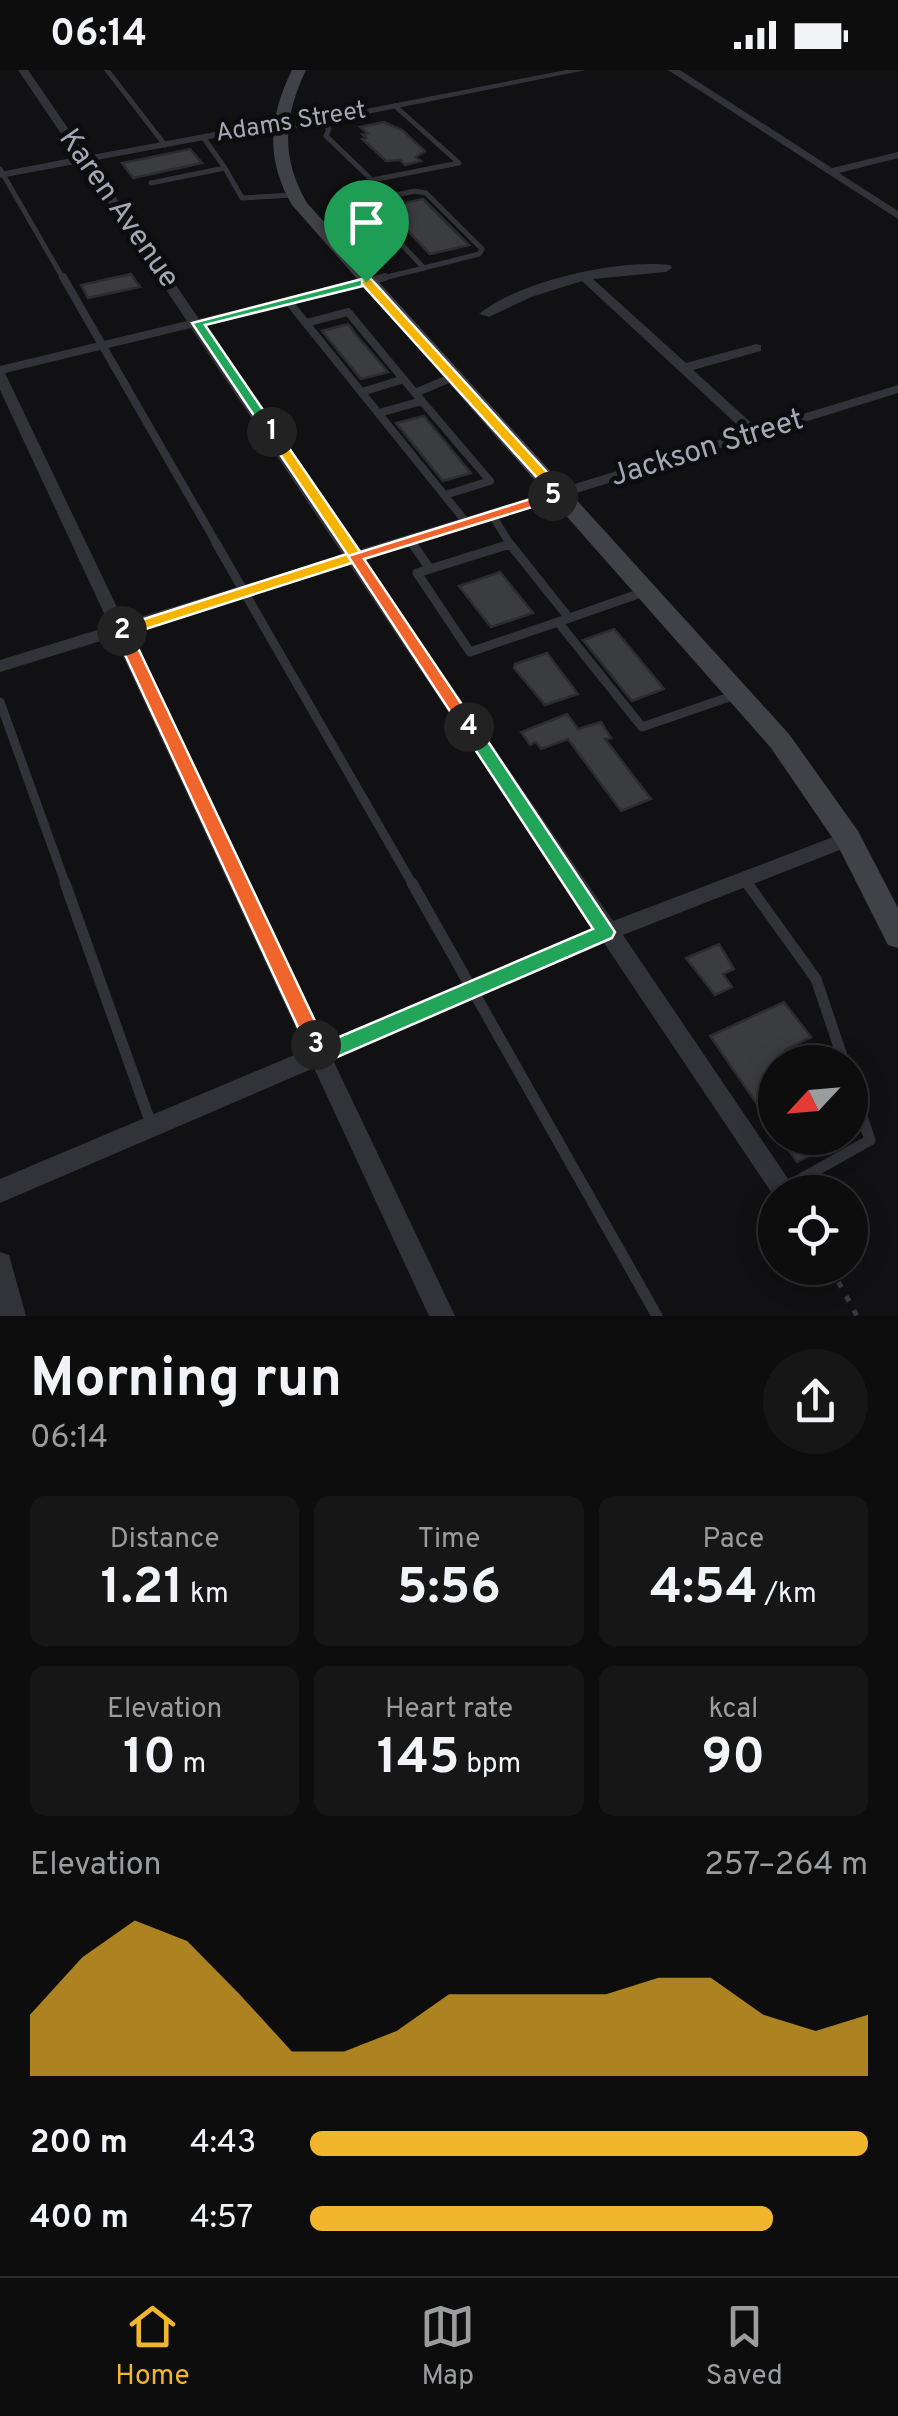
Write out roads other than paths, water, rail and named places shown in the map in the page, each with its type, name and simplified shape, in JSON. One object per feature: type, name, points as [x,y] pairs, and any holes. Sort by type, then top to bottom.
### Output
[{"type":"main road","points":[[299,70],[288,90],[278,129],[277,154],[294,195],[366,282],[780,741],[848,839],[898,936]]},
{"type":"street","name":"Karen Avenue","points":[[22,70],[198,323],[773,1175]]},
{"type":"street","name":"Adams Street","points":[[1,173],[203,137],[278,129],[581,70]]},
{"type":"street","points":[[673,70],[898,216]]},
{"type":"street","points":[[831,172],[898,156]]},
{"type":"street","points":[[484,314],[514,298],[628,268],[666,268]]},
{"type":"street","points":[[586,279],[756,434]]},
{"type":"street","points":[[366,282],[0,373],[442,1316]]},
{"type":"street","points":[[684,368],[756,348]]},
{"type":"street","name":"Jackson Street","points":[[0,666],[898,389]]},
{"type":"street","points":[[0,1190],[606,932],[848,839]]},
{"type":"street","points":[[0,1264],[12,1316]]},
{"type":"lane","points":[[107,70],[165,145]]},
{"type":"lane","points":[[322,120],[329,129],[326,136],[372,180],[453,168],[459,163],[395,106]]},
{"type":"lane","points":[[203,137],[242,198],[294,195]]},
{"type":"lane","points":[[151,183],[225,168]]},
{"type":"lane","points":[[1,173],[658,1316]]},
{"type":"lane","points":[[366,282],[424,268],[479,254],[482,249],[426,193],[415,191],[368,200],[365,206],[424,268]]},
{"type":"lane","points":[[288,301],[466,522]]},
{"type":"lane","points":[[306,323],[348,312],[490,481],[445,495]]},
{"type":"lane","points":[[379,413],[453,377]]},
{"type":"lane","points":[[362,392],[404,380]]},
{"type":"lane","points":[[492,514],[510,544],[569,618]]},
{"type":"lane","points":[[409,540],[430,569]]},
{"type":"lane","points":[[510,544],[417,573],[470,652],[646,591]]},
{"type":"lane","points":[[558,622],[642,728],[738,694]]},
{"type":"lane","points":[[0,702],[152,1127]]},
{"type":"lane","points":[[744,879],[778,921],[816,979],[838,1045]]},
{"type":"lane","points":[[811,1175],[845,1155]]}]
